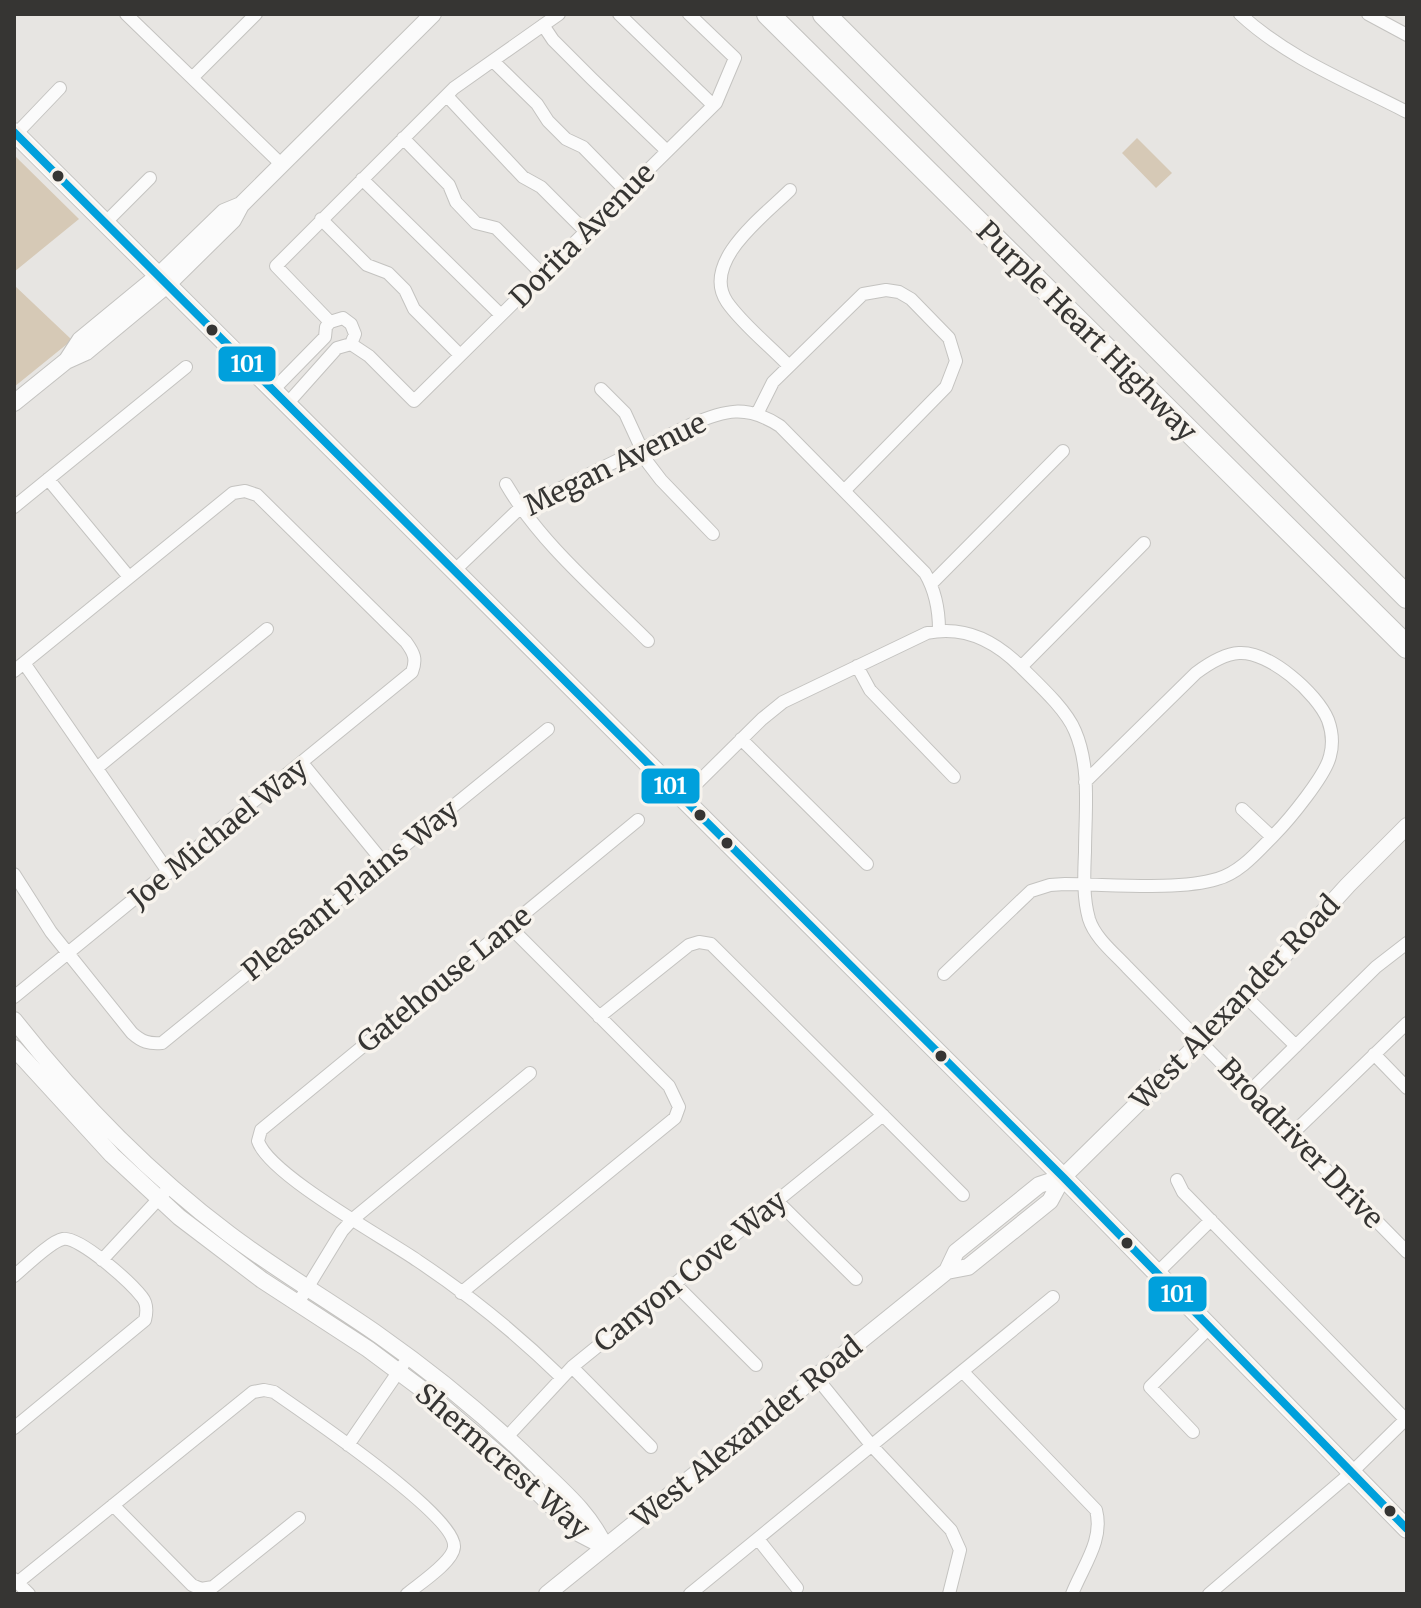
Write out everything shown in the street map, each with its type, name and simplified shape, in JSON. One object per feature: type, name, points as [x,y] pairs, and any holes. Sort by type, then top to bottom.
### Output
[{"type":"highway","name":"Purple Heart Highway","points":[[768,14],[1407,647]]},
{"type":"highway","name":"Purple Heart Highway","points":[[824,14],[1407,597]]},
{"type":"main road","points":[[15,133],[1063,1177],[1407,1529]]},
{"type":"street","points":[[126,14],[281,164]]},
{"type":"street","points":[[193,77],[256,14]]},
{"type":"street","points":[[14,403],[66,361],[86,352],[233,220],[241,205],[433,14]]},
{"type":"street","points":[[330,322],[276,266],[447,96],[559,14]]},
{"type":"street","points":[[619,14],[713,105]]},
{"type":"street","name":"Dorita Avenue","points":[[351,344],[369,356],[414,401],[713,105],[735,58],[689,14]]},
{"type":"street","points":[[1240,14],[1282,47],[1407,112]]},
{"type":"street","points":[[1373,15],[1407,35]]},
{"type":"street","points":[[543,25],[553,40],[667,151]]},
{"type":"street","points":[[493,61],[537,104],[566,139],[583,147],[626,191]]},
{"type":"street","points":[[15,133],[60,88]]},
{"type":"street","points":[[447,96],[523,177],[541,187],[585,231]]},
{"type":"street","points":[[403,138],[449,185],[456,202],[476,223],[496,228],[542,274]]},
{"type":"street","points":[[106,222],[150,178]]},
{"type":"street","points":[[362,179],[501,315]]},
{"type":"street","points":[[788,365],[728,304],[721,283],[726,258],[738,241],[790,190]]},
{"type":"street","points":[[321,219],[367,265],[388,273],[405,290],[414,309],[460,355]]},
{"type":"street","points":[[682,798],[783,702],[939,630],[939,616],[925,573],[844,491],[780,426],[757,414],[773,382],[788,365],[863,294],[886,290],[899,292],[911,299],[949,338],[956,361],[946,387],[844,491]]},
{"type":"street","points":[[273,390],[325,337],[330,322],[343,318],[351,324],[355,334],[351,344],[337,348],[287,404]]},
{"type":"street","points":[[14,507],[186,367]]},
{"type":"street","points":[[601,389],[625,413],[641,449],[661,480],[713,534]]},
{"type":"street","name":"Megan Avenue","points":[[454,571],[520,508],[715,414],[728,411],[757,414]]},
{"type":"street","points":[[931,584],[1063,451]]},
{"type":"street","points":[[48,479],[129,577],[19,667],[98,767],[131,822],[169,873]]},
{"type":"street","points":[[506,484],[544,538],[648,641]]},
{"type":"street","name":"Joe Michael Way","points":[[14,997],[303,764],[412,672],[416,663],[414,653],[406,642],[257,495],[245,491],[233,493],[129,577]]},
{"type":"street","points":[[1021,667],[1144,543]]},
{"type":"street","points":[[98,767],[267,629]]},
{"type":"street","name":"Broadriver Drive","points":[[939,630],[975,634],[1000,646],[1049,695],[1074,728],[1083,757],[1085,782],[1084,884],[1090,920],[1104,942],[1407,1252]]},
{"type":"street","points":[[944,974],[1031,891],[1050,885],[1185,884],[1219,879],[1238,869],[1285,823],[1327,766],[1331,754],[1331,734],[1327,718],[1315,700],[1286,672],[1272,662],[1245,653],[1212,661],[1196,673],[1085,782]]},
{"type":"street","points":[[857,666],[870,690],[954,777]]},
{"type":"street","name":"Pleasant Plains Way","points":[[69,955],[132,1033],[150,1044],[162,1043],[548,729]]},
{"type":"street","points":[[741,739],[867,864]]},
{"type":"street","points":[[303,764],[384,863]]},
{"type":"street","points":[[1242,809],[1272,837]]},
{"type":"street","name":"Gatehouse Lane","points":[[353,1219],[268,1159],[258,1141],[261,1130],[638,820]]},
{"type":"street","name":"West Alexander Road","points":[[547,1594],[947,1271],[968,1267],[1054,1198],[1063,1177],[1246,997],[1348,885],[1407,826]]},
{"type":"street","points":[[14,874],[69,955]]},
{"type":"street","points":[[461,1293],[675,1118],[679,1107],[669,1086],[509,926]]},
{"type":"street","points":[[599,1017],[689,945],[699,942],[711,944],[963,1195]]},
{"type":"street","points":[[1250,1091],[1376,967],[1407,943]]},
{"type":"street","points":[[1246,997],[1296,1046]]},
{"type":"street","name":"Shermcrest Way","points":[[14,1020],[164,1192],[231,1257],[399,1371],[477,1434],[580,1534],[605,1547]]},
{"type":"street","points":[[1292,1134],[1407,1023]]},
{"type":"street","name":"Shermcrest Way","points":[[14,1048],[85,1128],[164,1192],[408,1357],[507,1437],[594,1523],[605,1547]]},
{"type":"street","points":[[1374,1054],[1407,1088]]},
{"type":"street","points":[[298,1303],[342,1231],[353,1219],[530,1073]]},
{"type":"street","name":"Canyon Cove Way","points":[[507,1437],[572,1367],[883,1115]]},
{"type":"street","points":[[1177,1180],[1183,1192],[1407,1420],[1352,1472],[1209,1594]]},
{"type":"street","points":[[102,1260],[164,1192]]},
{"type":"street","points":[[776,1200],[856,1279]]},
{"type":"street","points":[[353,1219],[419,1261],[515,1334],[561,1377]]},
{"type":"street","points":[[1156,1274],[1211,1220]]},
{"type":"street","points":[[14,1276],[59,1240],[69,1238],[102,1260],[144,1298],[147,1311],[145,1320],[14,1428]]},
{"type":"street","points":[[674,1283],[756,1365]]},
{"type":"street","points":[[690,1594],[1053,1297]]},
{"type":"street","points":[[1193,1432],[1150,1387],[1209,1328]]},
{"type":"street","points":[[348,1445],[408,1357]]},
{"type":"street","points":[[572,1367],[651,1447]]},
{"type":"street","points":[[963,1372],[1096,1510],[1100,1524],[1096,1542],[1072,1594]]},
{"type":"street","points":[[816,1377],[872,1446],[958,1541],[960,1550],[949,1594]]},
{"type":"street","points":[[29,1594],[16,1581],[253,1392],[264,1390],[274,1392],[399,1484],[451,1534],[455,1547],[451,1558],[407,1594]]},
{"type":"street","points":[[113,1505],[192,1585],[201,1589],[213,1587],[299,1518]]},
{"type":"street","points":[[758,1539],[797,1588]]},
{"type":"shaded area","points":[[1137,138],[1172,173],[1156,188],[1122,153]]},
{"type":"shaded area","points":[[14,155],[79,219],[14,272]]},
{"type":"shaded area","points":[[14,285],[72,340],[14,387]]},
{"type":"transit line","name":"101","points":[[14,132],[1063,1177],[1407,1529]]}]
